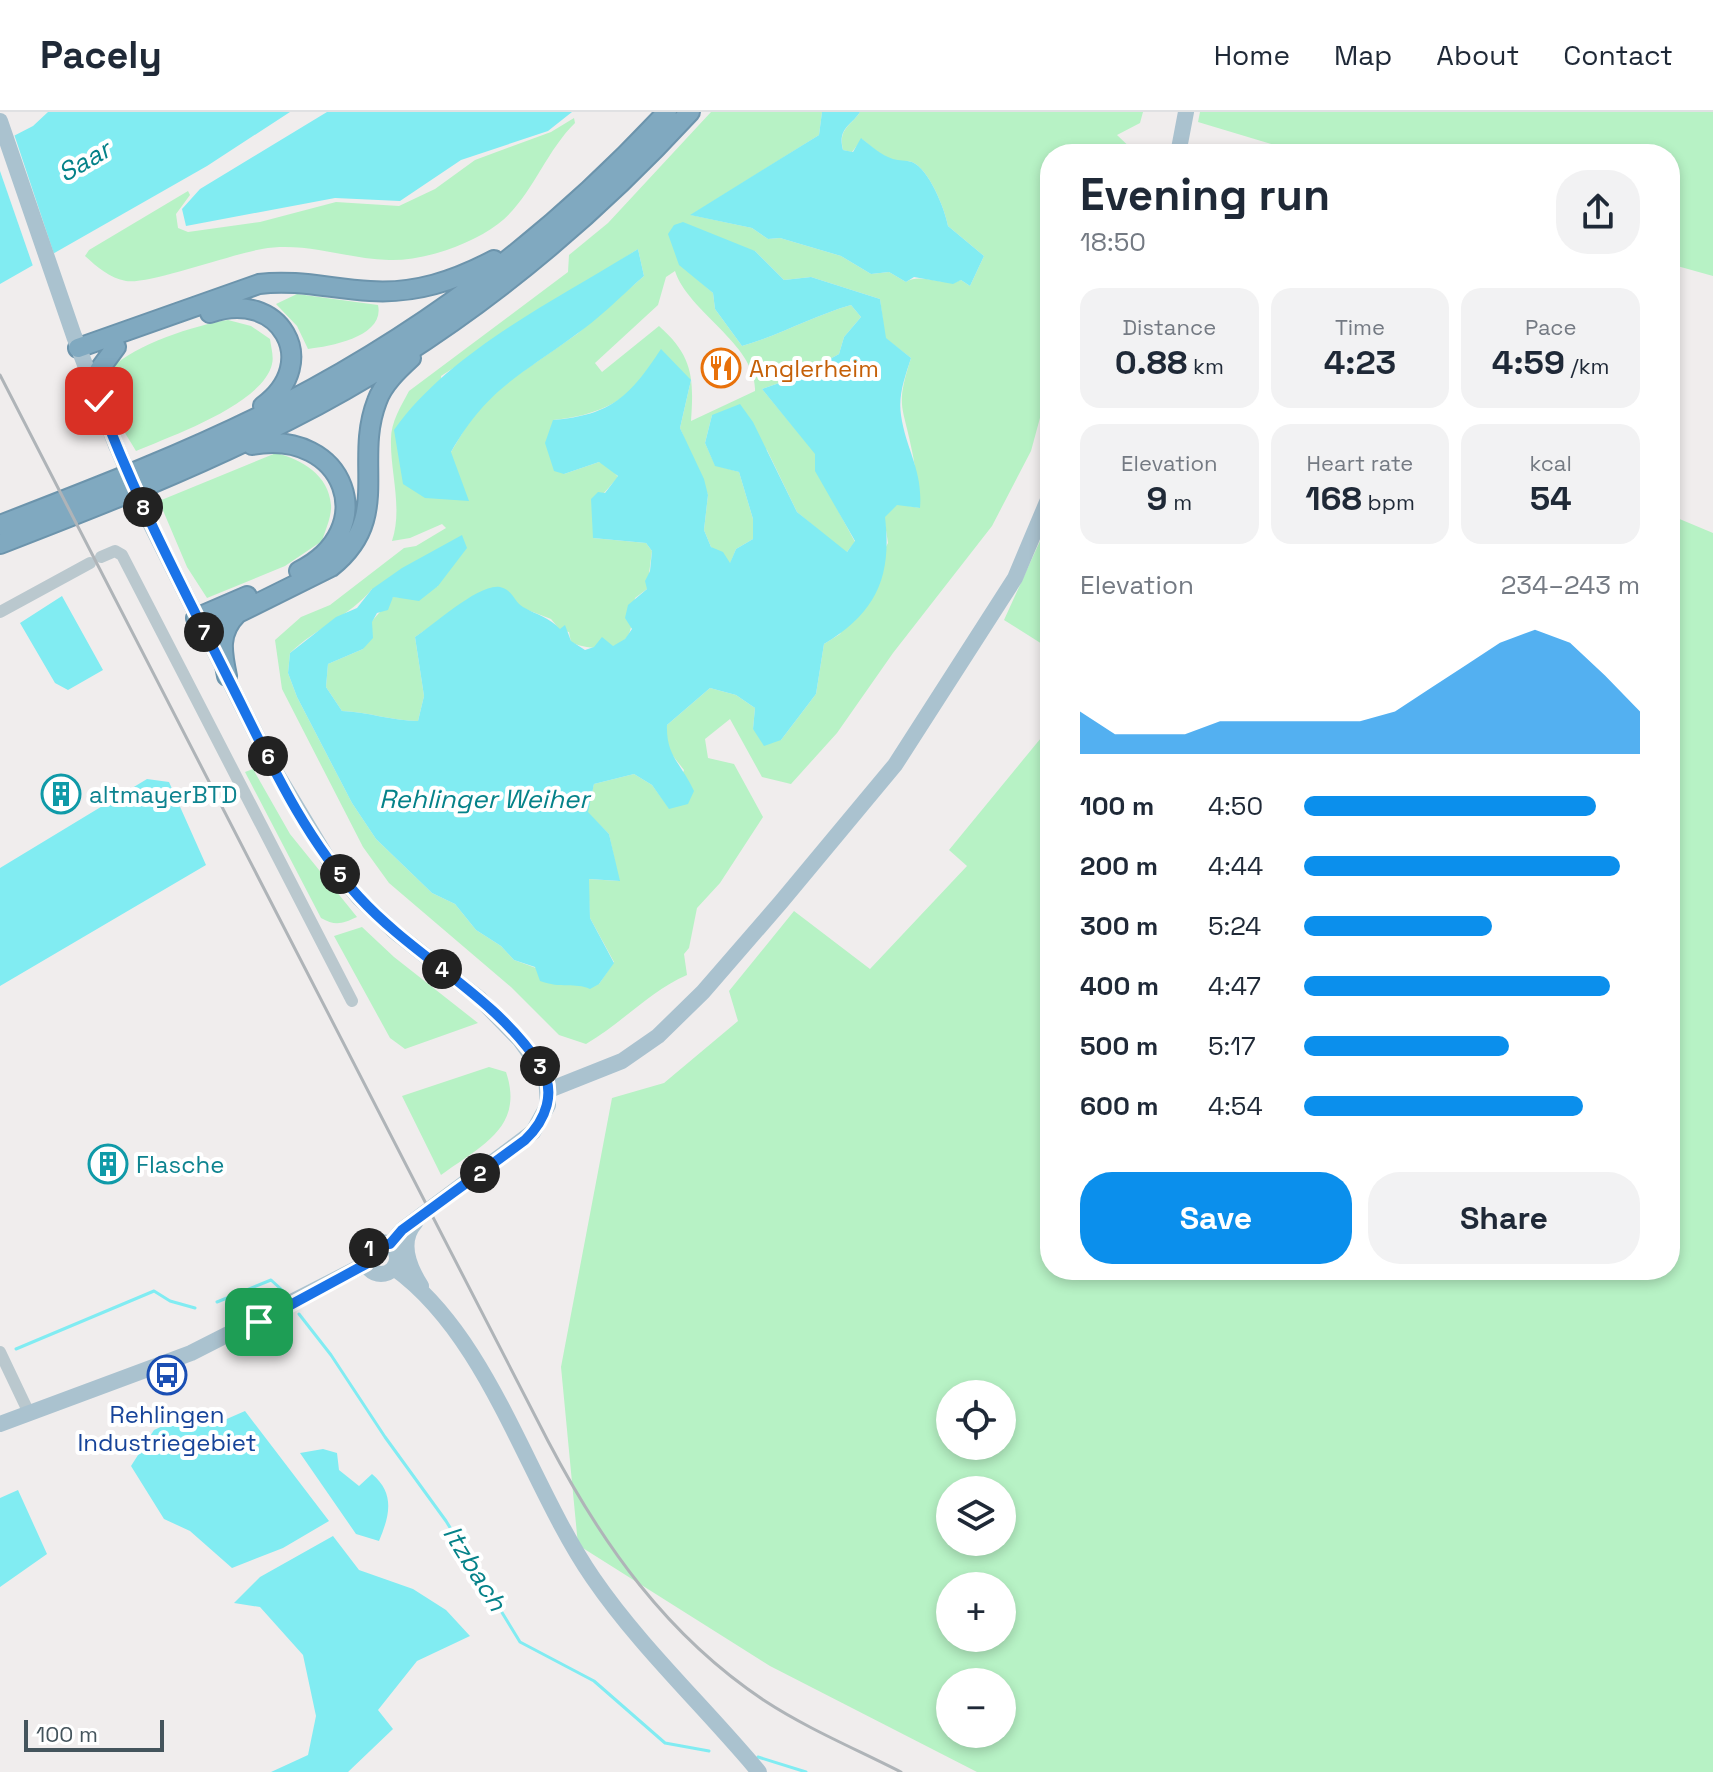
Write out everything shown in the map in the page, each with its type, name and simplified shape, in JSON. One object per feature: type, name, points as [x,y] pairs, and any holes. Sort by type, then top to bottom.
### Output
[{"type":"highway","points":[[0,525],[230,430],[321,384],[408,332],[533,239],[604,176],[667,112]]},
{"type":"highway","points":[[196,618],[208,625],[239,613],[331,567],[357,542],[368,514],[370,429],[378,398],[399,370],[455,321],[573,228],[690,112]]},
{"type":"highway","points":[[78,348],[259,284],[291,282],[385,292],[434,285],[465,274],[533,239]]},
{"type":"highway","points":[[78,348],[92,356],[223,308],[246,307],[269,316],[284,331],[290,348],[288,378],[273,399],[230,430]]},
{"type":"highway","points":[[0,544],[230,449],[330,399],[455,321]]},
{"type":"highway","points":[[99,401],[99,370],[116,347]]},
{"type":"highway","points":[[196,618],[312,565],[335,541],[342,527],[344,494],[338,477],[316,452],[282,441],[230,449]]},
{"type":"highway","points":[[227,676],[223,637],[227,624],[239,613]]},
{"type":"main road","points":[[1180,144],[1186,112]]},
{"type":"main road","points":[[0,121],[78,348],[116,445],[196,618],[272,766],[329,861],[394,931],[480,999],[520,1040],[546,1076],[548,1105],[533,1132],[402,1230],[390,1244]]},
{"type":"main road","points":[[549,1090],[622,1061],[658,1036],[703,992],[781,902],[904,752],[1015,578],[1040,519]]},
{"type":"main road","points":[[422,1216],[411,1227],[406,1247],[414,1273],[483,1377],[554,1513],[594,1579],[643,1641],[759,1772]]},
{"type":"main road","points":[[366,1264],[369,1248],[379,1242],[390,1244],[396,1253],[394,1268]]},
{"type":"main road","points":[[366,1264],[378,1274],[394,1268]]},
{"type":"main road","points":[[0,1424],[221,1340],[366,1264]]},
{"type":"main road","points":[[394,1268],[434,1306]]},
{"type":"street","points":[[0,612],[115,551],[122,555],[352,1001]]},
{"type":"street","points":[[0,1352],[29,1413]]},
{"type":"green space","points":[[711,112],[822,112],[819,135],[691,215],[752,228],[768,239],[780,238],[841,256],[871,274],[889,272],[906,282],[912,279],[961,280],[970,286],[984,256],[948,226],[940,200],[918,166],[884,156],[862,139],[852,152],[843,150],[844,132],[860,112],[1143,112],[1140,123],[1117,135],[1126,144],[1040,144],[1040,418],[1031,451],[992,526],[893,653],[837,733],[791,784],[762,777],[730,719],[705,739],[708,758],[734,764],[763,817],[720,883],[697,908],[689,948],[684,954],[687,975],[586,1044],[559,1035],[511,987],[389,883],[363,847],[282,689],[275,640],[301,617],[330,605],[404,548],[416,546],[446,528],[442,524],[410,538],[392,541],[396,516],[391,433],[403,402],[409,391],[568,272],[569,255],[608,223]],"holes":[[[676,248],[755,251],[784,280],[811,277],[880,299],[885,338],[911,358],[903,387],[902,406],[920,508],[897,504],[884,517],[888,543],[840,634],[824,644],[816,694],[781,740],[753,729],[755,708],[736,695],[710,688],[667,725],[666,747],[684,770],[669,808],[652,785],[634,774],[594,784],[587,812],[609,834],[619,881],[588,879],[590,918],[614,962],[599,984],[580,984],[514,960],[501,946],[476,930],[455,904],[432,893],[376,839],[352,803],[297,697],[288,673],[290,653],[354,607],[372,589],[438,586],[412,598],[393,597],[372,621],[363,649],[328,664],[326,687],[342,711],[418,721],[424,696],[415,637],[481,592],[551,619],[560,630],[569,632],[571,642],[578,645],[604,648],[620,643],[630,631],[635,598],[647,589],[652,551],[646,543],[593,538],[604,493],[618,477],[609,466],[599,462],[564,474],[553,420],[600,409],[622,398],[639,382],[691,380],[680,428],[708,495],[704,530],[711,547],[730,564],[736,549],[753,539],[753,519],[739,472],[715,465],[705,443],[712,415],[767,450],[797,512],[846,553],[855,542],[834,503],[816,454],[762,389],[799,376],[839,354],[844,337],[861,317],[851,305],[742,346],[715,309],[713,293],[680,264]],[[638,249],[644,276],[577,334],[502,386],[473,415],[451,452],[441,376]],[[675,271],[682,286],[745,359],[753,374],[755,391],[691,421],[689,369],[679,347],[659,326],[602,372],[595,363],[658,305],[666,277]]]},
{"type":"green space","points":[[1200,112],[1713,112],[1713,276],[1680,267],[1680,144],[1271,144],[1198,122]]},
{"type":"green space","points":[[574,118],[575,123],[510,214],[474,239],[431,255],[389,260],[278,247],[137,281],[115,277],[85,256],[89,250],[188,191],[190,195],[176,214],[178,228],[188,232],[260,222],[336,202],[399,206],[435,189],[475,160],[551,132]]},
{"type":"green space","points":[[297,294],[378,305],[378,316],[374,325],[355,338],[308,349],[297,326],[276,304]]},
{"type":"green space","points":[[228,320],[251,326],[270,339],[273,361],[265,379],[252,392],[214,417],[136,451],[119,423],[112,368],[135,352],[166,337]]},
{"type":"green space","points":[[276,453],[304,464],[325,485],[331,509],[322,541],[285,566],[207,598],[187,567],[159,501]]},
{"type":"green space","points":[[1680,519],[1713,533],[1713,1772],[977,1772],[770,1666],[578,1545],[561,1367],[612,1098],[664,1083],[738,1021],[729,991],[794,911],[870,969],[967,866],[949,850],[1040,739],[1040,1280],[1680,1280]]},
{"type":"green space","points":[[1040,541],[1040,643],[1004,620]]},
{"type":"green space","points":[[253,769],[290,834],[357,917],[339,923],[321,918],[245,772]]},
{"type":"green space","points":[[362,927],[394,957],[478,1023],[405,1049],[390,1038],[334,936]]},
{"type":"green space","points":[[489,1067],[506,1072],[510,1091],[504,1122],[484,1144],[441,1175],[402,1096]]},
{"type":"water","name":"Saar","points":[[48,112],[290,112],[207,166],[0,284],[0,143],[33,126]]},
{"type":"water","points":[[327,112],[572,112],[548,131],[461,160],[400,201],[335,198],[186,226],[182,209],[200,189]]},
{"type":"water","points":[[822,112],[860,112],[844,132],[843,150],[853,152],[861,138],[884,155],[912,162],[924,173],[940,200],[948,226],[984,256],[970,286],[961,280],[953,284],[914,277],[906,282],[889,272],[871,274],[841,256],[780,238],[768,239],[752,228],[690,215],[819,135]]},
{"type":"water","name":"Rehlinger Weiher","points":[[683,222],[755,251],[784,280],[811,277],[880,299],[886,338],[911,358],[900,408],[917,471],[920,508],[897,505],[885,517],[886,557],[877,591],[857,619],[824,644],[816,694],[781,740],[764,746],[753,729],[755,708],[736,695],[710,688],[667,725],[672,752],[694,791],[688,804],[669,809],[652,785],[634,774],[594,784],[588,812],[609,834],[620,881],[589,879],[590,918],[614,963],[599,984],[590,989],[555,985],[540,981],[535,967],[514,960],[501,946],[476,930],[455,904],[432,893],[376,839],[352,803],[297,697],[288,673],[290,653],[336,617],[357,608],[372,589],[402,568],[462,535],[467,548],[438,586],[419,601],[393,597],[388,610],[377,613],[372,622],[373,638],[363,649],[328,664],[326,687],[342,711],[418,721],[424,696],[415,637],[469,598],[491,588],[500,587],[511,593],[520,605],[560,629],[565,625],[571,641],[585,650],[594,647],[602,637],[613,646],[625,639],[632,629],[625,618],[628,605],[647,589],[645,581],[650,571],[652,551],[646,543],[593,538],[591,499],[598,492],[605,493],[618,476],[599,462],[564,474],[554,471],[545,443],[553,420],[590,413],[618,400],[629,391],[661,349],[691,380],[680,428],[704,479],[708,495],[704,530],[711,547],[723,552],[730,563],[736,549],[753,539],[753,519],[739,472],[715,466],[705,443],[712,415],[740,404],[753,422],[797,512],[847,552],[855,541],[815,471],[815,454],[762,389],[799,376],[839,354],[844,337],[861,317],[851,305],[742,346],[715,309],[713,293],[679,265],[668,234],[674,225]]},
{"type":"water","points":[[638,249],[644,276],[592,322],[491,398],[464,431],[451,452],[469,501],[425,498],[403,484],[394,430],[417,402],[474,351]]},
{"type":"water","points":[[62,596],[103,670],[68,690],[55,683],[20,623]]},
{"type":"water","points":[[147,779],[169,782],[206,865],[0,986],[0,868]]},
{"type":"water","points":[[202,1408],[213,1425],[245,1411],[329,1521],[283,1548],[232,1568],[190,1531],[164,1519],[131,1466],[154,1430]]},
{"type":"water","points":[[323,1449],[337,1453],[339,1470],[359,1486],[372,1474],[385,1490],[388,1515],[379,1541],[356,1534],[300,1453]]},
{"type":"water","points":[[18,1490],[47,1554],[0,1587],[0,1498]]},
{"type":"water","points":[[333,1536],[359,1570],[413,1589],[446,1610],[470,1636],[417,1661],[378,1710],[393,1729],[348,1772],[271,1772],[308,1755],[316,1716],[303,1655],[260,1607],[234,1603],[260,1577]]},
{"type":"pier","points":[[13,131],[55,257],[34,269],[0,171],[0,138]]},
{"type":"waterway","name":"Itzbach","points":[[217,1302],[271,1280],[282,1290]]},
{"type":"waterway","name":"Itzbach","points":[[16,1349],[154,1291],[170,1301],[195,1308]]},
{"type":"waterway","name":"Itzbach","points":[[299,1314],[446,1521],[520,1642],[594,1681],[665,1743],[709,1751]]},
{"type":"waterway","name":"Itzbach","points":[[758,1757],[806,1772]]},
{"type":"railway","points":[[0,375],[548,1441],[591,1516],[640,1585],[697,1647],[730,1675],[798,1721],[901,1772]]},
{"type":"place","name":"Anglerheim","points":[[721,368]]},
{"type":"place","name":"altmayerBTD","points":[[61,794]]},
{"type":"place","name":"Flasche","points":[[108,1164]]},
{"type":"place","name":"Rehlingen Industriegebiet","points":[[167,1375]]},
{"type":"route","points":[[99,401],[173,573],[272,766],[314,839],[359,898],[394,931],[480,999],[520,1040],[538,1062],[549,1090],[548,1105],[540,1123],[525,1140],[402,1230],[390,1244],[373,1244],[366,1253],[366,1264],[259,1322]]}]
